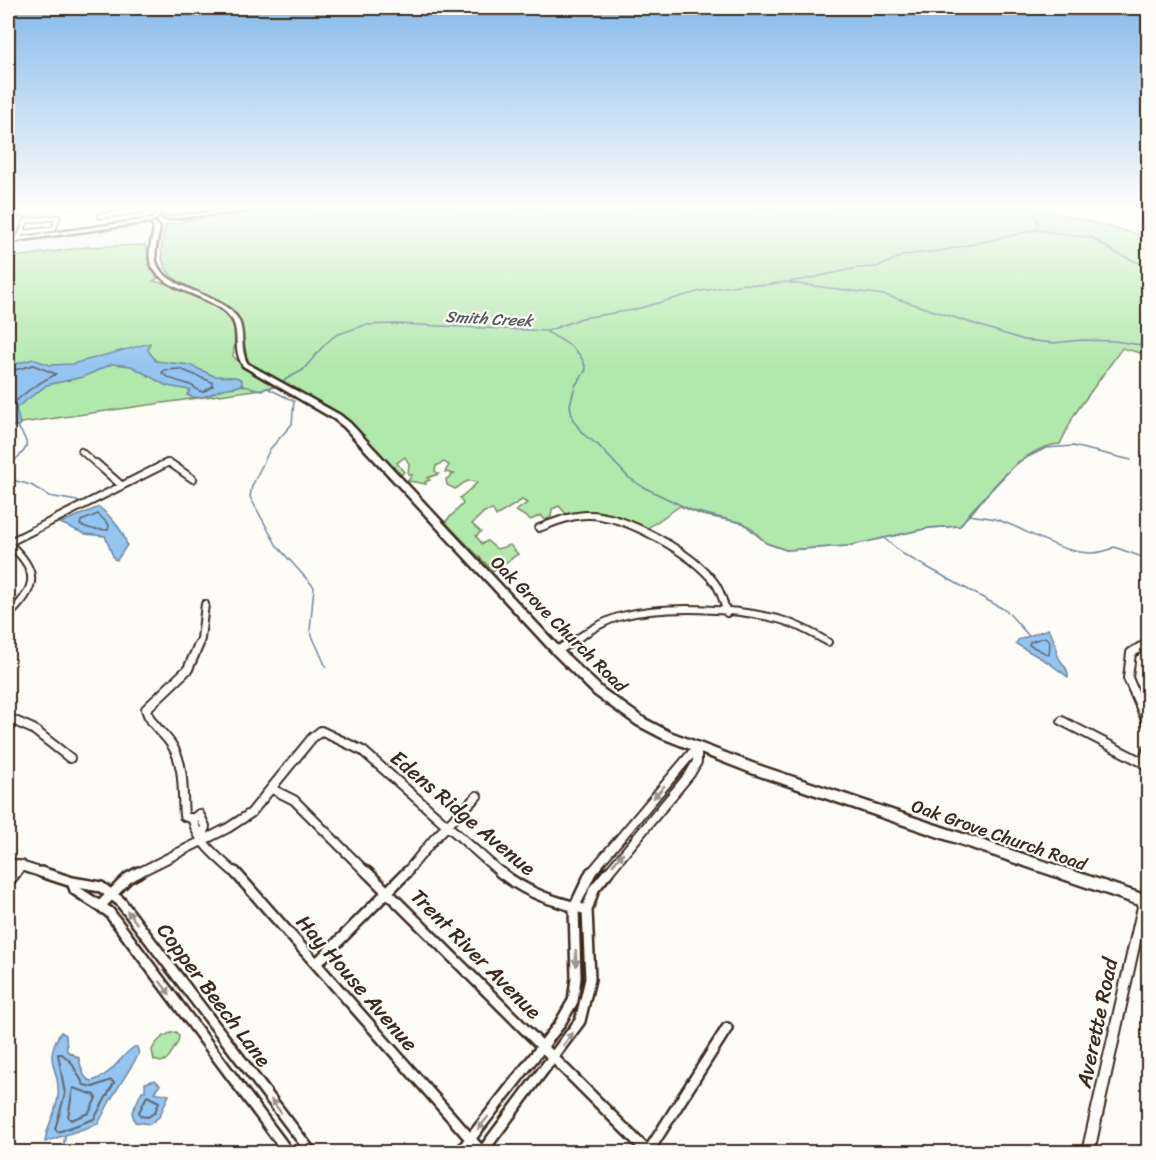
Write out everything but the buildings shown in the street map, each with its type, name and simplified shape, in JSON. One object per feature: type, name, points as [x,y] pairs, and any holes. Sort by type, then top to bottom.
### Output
[{"type":"main road","name":"Oak Grove Church Road","points":[[153,260],[156,268],[167,279],[218,302],[233,315],[239,330],[238,351],[245,365],[332,413],[347,425],[557,651],[599,693],[621,710],[641,722],[754,770],[1146,902]]},
{"type":"street","points":[[81,451],[121,485]]},
{"type":"street","points":[[8,616],[26,594],[31,582],[32,570],[25,559],[8,543],[160,465],[169,463],[193,479]]},
{"type":"street","points":[[538,528],[562,518],[585,513],[603,514],[627,520],[638,525],[708,575],[717,585],[727,613]]},
{"type":"street","points":[[203,840],[206,826],[202,816],[199,814],[193,819],[184,816],[178,758],[174,747],[151,719],[146,709],[188,669],[201,639],[205,604]]},
{"type":"street","points":[[557,651],[603,623],[621,616],[653,612],[727,613],[775,618],[828,642]]},
{"type":"street","points":[[1142,647],[1131,653],[1128,678],[1149,724]]},
{"type":"street","points":[[8,718],[33,729],[70,758]]},
{"type":"street","points":[[1062,721],[1146,764],[1149,748]]},
{"type":"street","name":"Edens Ridge Avenue","points":[[272,789],[312,738],[321,731],[363,751],[520,888],[535,896],[587,910]]},
{"type":"street","points":[[460,1152],[543,1047],[573,1001],[576,978],[574,908],[587,877],[697,747]]},
{"type":"street","points":[[482,1152],[575,1030],[586,1002],[590,979],[587,910],[594,889],[600,879],[690,774],[697,762],[697,747]]},
{"type":"street","points":[[100,906],[128,878],[144,868],[240,822],[272,789]]},
{"type":"street","name":"Trent River Avenue","points":[[272,789],[294,801],[648,1152]]},
{"type":"street","points":[[317,963],[415,864],[434,839],[477,796]]},
{"type":"street","points":[[640,815],[649,822]]},
{"type":"street","name":"Hay House Avenue","points":[[203,840],[212,852],[242,879],[482,1152]]},
{"type":"street","name":"Copper Beech Lane","points":[[8,862],[72,882],[101,887],[120,901],[311,1152]]},
{"type":"street","points":[[8,882],[22,865]]},
{"type":"street","name":"Copper Beech Lane","points":[[72,882],[75,890],[109,912],[288,1152]]},
{"type":"street","name":"Averette Road","points":[[1088,1152],[1146,902]]},
{"type":"street","points":[[648,1152],[727,1028]]},
{"type":"green space","points":[[8,260],[148,260],[148,265],[158,278],[153,281],[198,294],[219,307],[233,324],[235,340],[233,356],[247,370],[276,387],[8,425]]},
{"type":"green space","points":[[163,260],[1148,260],[1148,309],[1145,311],[1148,313],[1148,323],[1145,327],[1148,329],[1148,360],[1144,354],[1122,348],[1074,415],[1060,444],[1035,451],[1012,468],[960,526],[929,528],[848,546],[786,550],[766,543],[743,523],[702,515],[680,506],[645,530],[615,517],[568,516],[559,506],[552,509],[551,517],[545,520],[541,515],[531,520],[516,511],[527,503],[522,500],[496,516],[493,510],[484,512],[472,524],[481,532],[476,536],[482,544],[487,541],[497,549],[510,545],[518,554],[493,571],[445,522],[463,504],[460,498],[477,483],[468,481],[455,489],[447,485],[446,479],[454,474],[445,472],[449,465],[444,462],[436,466],[435,471],[439,474],[427,478],[430,480],[425,482],[426,484],[408,481],[412,475],[408,474],[409,464],[405,457],[397,463],[404,472],[399,477],[355,428],[331,408],[248,364],[243,352],[239,326],[234,316],[221,304],[180,282],[170,274]]},
{"type":"green space","points":[[176,1032],[179,1036],[178,1042],[167,1060],[161,1062],[154,1060],[152,1050],[156,1044],[161,1038]]},
{"type":"water","points":[[150,343],[148,350],[156,361],[190,365],[214,376],[236,377],[242,380],[242,385],[197,398],[187,395],[190,390],[167,386],[131,366],[112,364],[83,377],[47,385],[16,408],[20,425],[8,428],[8,366],[33,359],[50,365],[72,364]]},
{"type":"water","points":[[99,507],[116,524],[125,539],[127,545],[117,560],[114,559],[105,536],[85,534],[60,523]]},
{"type":"water","points":[[1048,629],[1068,677],[1016,644],[1018,640]]},
{"type":"water","points":[[61,1032],[66,1035],[67,1051],[79,1058],[84,1075],[91,1081],[110,1071],[134,1047],[137,1047],[139,1054],[98,1124],[45,1142],[57,1102],[58,1086],[52,1058],[55,1043]]},
{"type":"water","points":[[155,1080],[160,1085],[154,1092],[169,1095],[159,1117],[150,1124],[135,1122],[132,1113],[142,1091],[145,1091],[145,1083]]},
{"type":"waterway","name":"Smith Creek","points":[[281,382],[303,370],[325,344],[336,335],[365,325],[397,324],[547,331],[582,318],[633,310],[701,291],[744,284],[764,285],[802,280],[857,268],[877,267],[893,260]]},
{"type":"waterway","points":[[1132,260],[1148,267]]},
{"type":"waterway","points":[[790,283],[885,295],[1024,340],[1053,343],[1082,340],[1114,341],[1148,346]]},
{"type":"waterway","points":[[8,302],[12,288]]},
{"type":"waterway","points":[[547,332],[577,352],[584,363],[586,370],[575,386],[570,405],[573,420],[583,434],[598,445],[628,477],[643,487],[693,511],[743,523],[766,543],[786,550],[848,546],[929,528],[960,526],[971,511],[1018,462],[1046,448],[1073,446],[1131,460]]},
{"type":"waterway","name":"Smith Creek","points":[[240,385],[261,390],[275,386]]},
{"type":"waterway","points":[[269,389],[294,401],[292,424],[270,449],[252,486],[250,497],[277,546],[314,587],[310,631],[326,667]]},
{"type":"waterway","points":[[17,426],[24,436],[26,448],[11,466],[9,475],[16,481],[31,485],[49,496],[77,501],[80,505]]},
{"type":"waterway","points":[[969,515],[997,520],[1057,546],[1072,550],[1086,553],[1101,552],[1114,547],[1148,559]]},
{"type":"waterway","points":[[885,539],[903,554],[1007,611],[1028,635]]},
{"type":"waterway","points":[[63,1152],[65,1136]]}]
